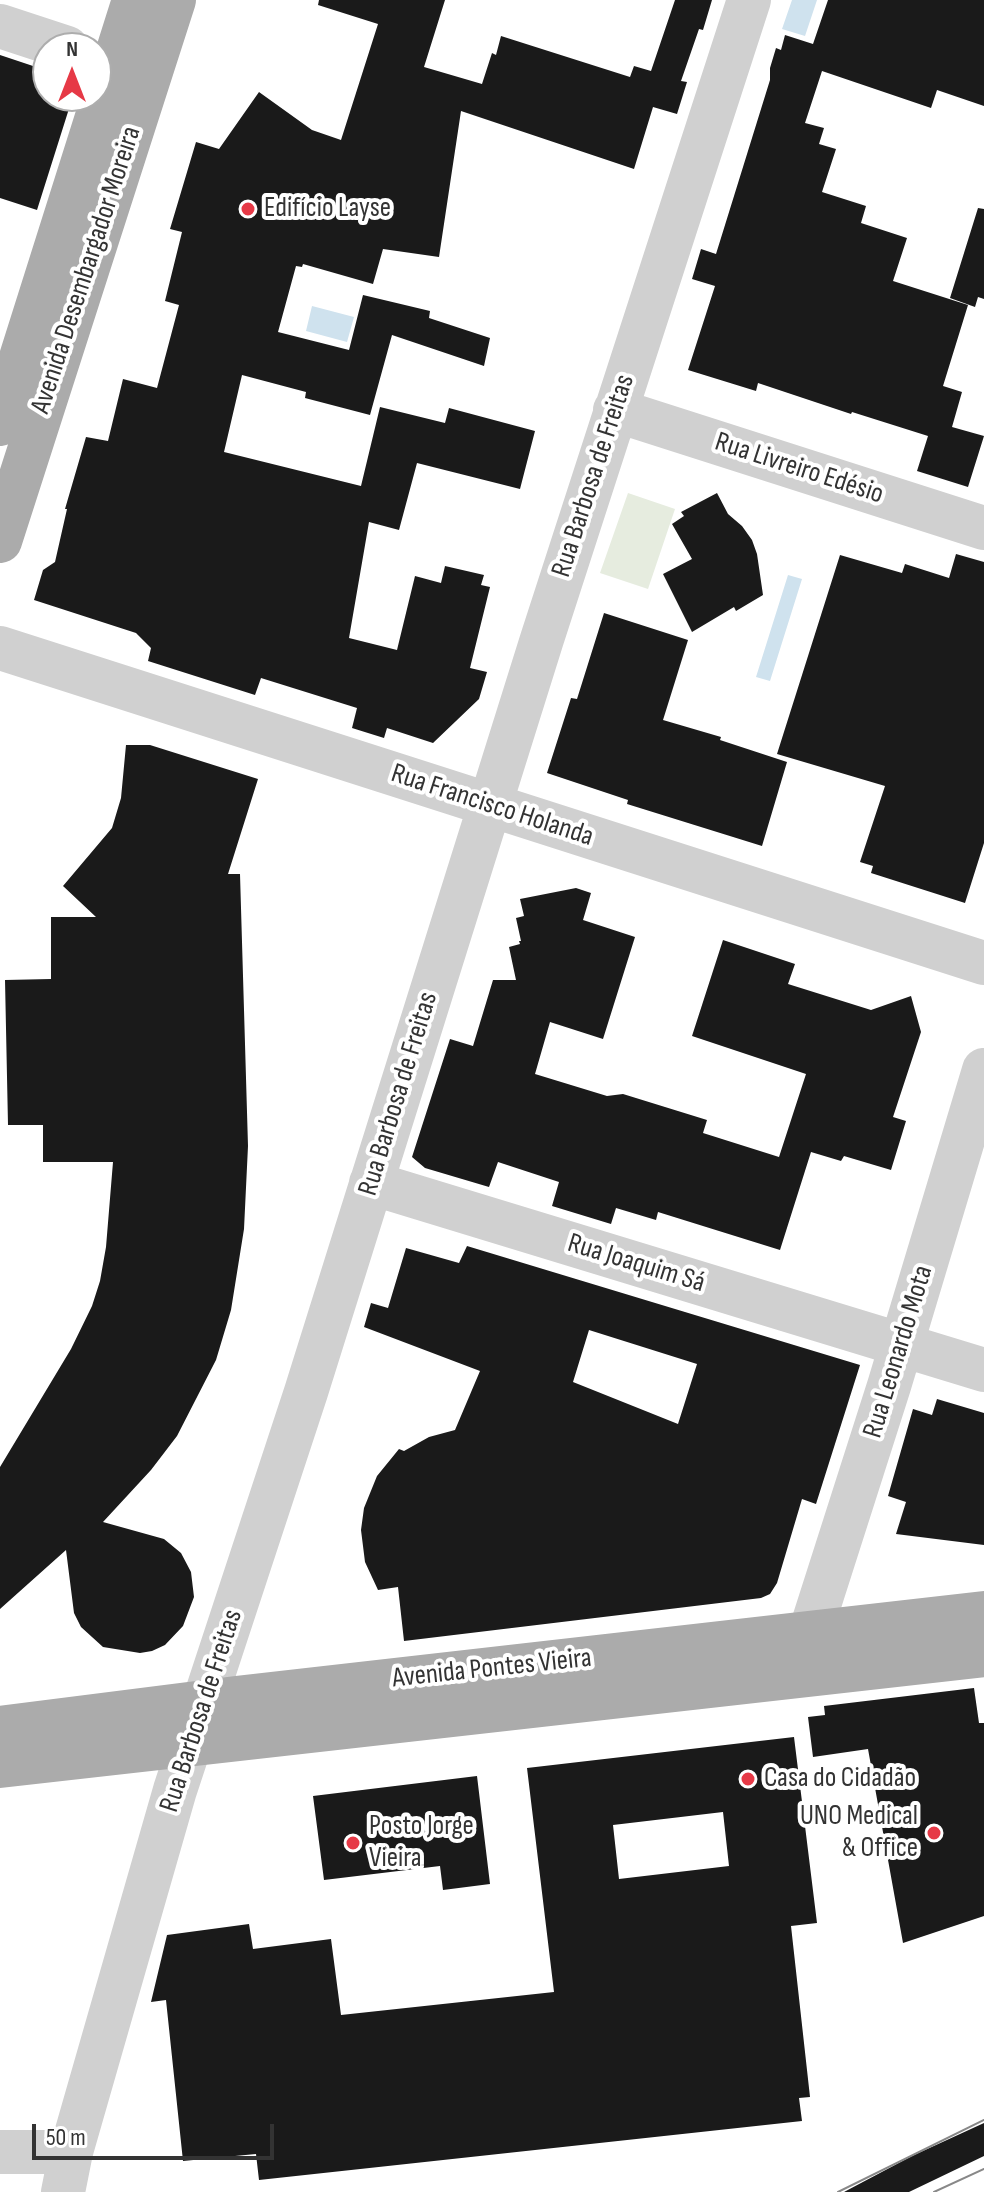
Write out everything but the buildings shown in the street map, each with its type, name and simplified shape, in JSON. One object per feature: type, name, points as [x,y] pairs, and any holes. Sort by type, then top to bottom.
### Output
[{"type":"main road","name":"Avenida Desembargador Moreira","points":[[112,46],[134,0]]},
{"type":"main road","name":"Avenida Desembargador Moreira","points":[[0,541],[174,0]]},
{"type":"main road","name":"Avenida Desembargador Moreira","points":[[0,424],[90,112]]},
{"type":"main road","name":"Avenida Pontes Vieira","points":[[0,1728],[984,1613]]},
{"type":"main road","name":"Avenida Pontes Vieira","points":[[0,1766],[984,1655]]},
{"type":"street","name":"Rua Barbosa de Freitas","points":[[67,2172],[109,2029],[150,1871],[615,410],[749,0]]},
{"type":"street","points":[[0,26],[32,37]]},
{"type":"street","name":"Rua Livreiro Edésio","points":[[615,410],[984,528]]},
{"type":"street","name":"Rua Francisco Holanda","points":[[0,648],[984,963]]},
{"type":"street","name":"Rua Leonardo Mota","points":[[810,1633],[984,1070]]},
{"type":"street","name":"Rua Joaquim Sá","points":[[371,1183],[984,1370]]},
{"type":"street","points":[[0,2152],[67,2172]]},
{"type":"shaded area","points":[[628,493],[675,509],[648,589],[600,573]]},
{"type":"water","points":[[792,0],[817,0],[805,36],[782,29]]},
{"type":"water","points":[[312,306],[354,317],[347,342],[306,331]]},
{"type":"water","points":[[788,575],[802,579],[770,681],[756,677]]},
{"type":"tram line","points":[[838,2192],[984,2120]]},
{"type":"tram line","points":[[934,2192],[984,2169]]},
{"type":"place","name":"Edifício Layse","points":[[248,209]]},
{"type":"place","name":"Casa do Cidadão","points":[[748,1779]]},
{"type":"place","name":"UNO Medical & Office","points":[[934,1833]]},
{"type":"place","name":"Posto Jorge Vieira","points":[[353,1843]]}]
